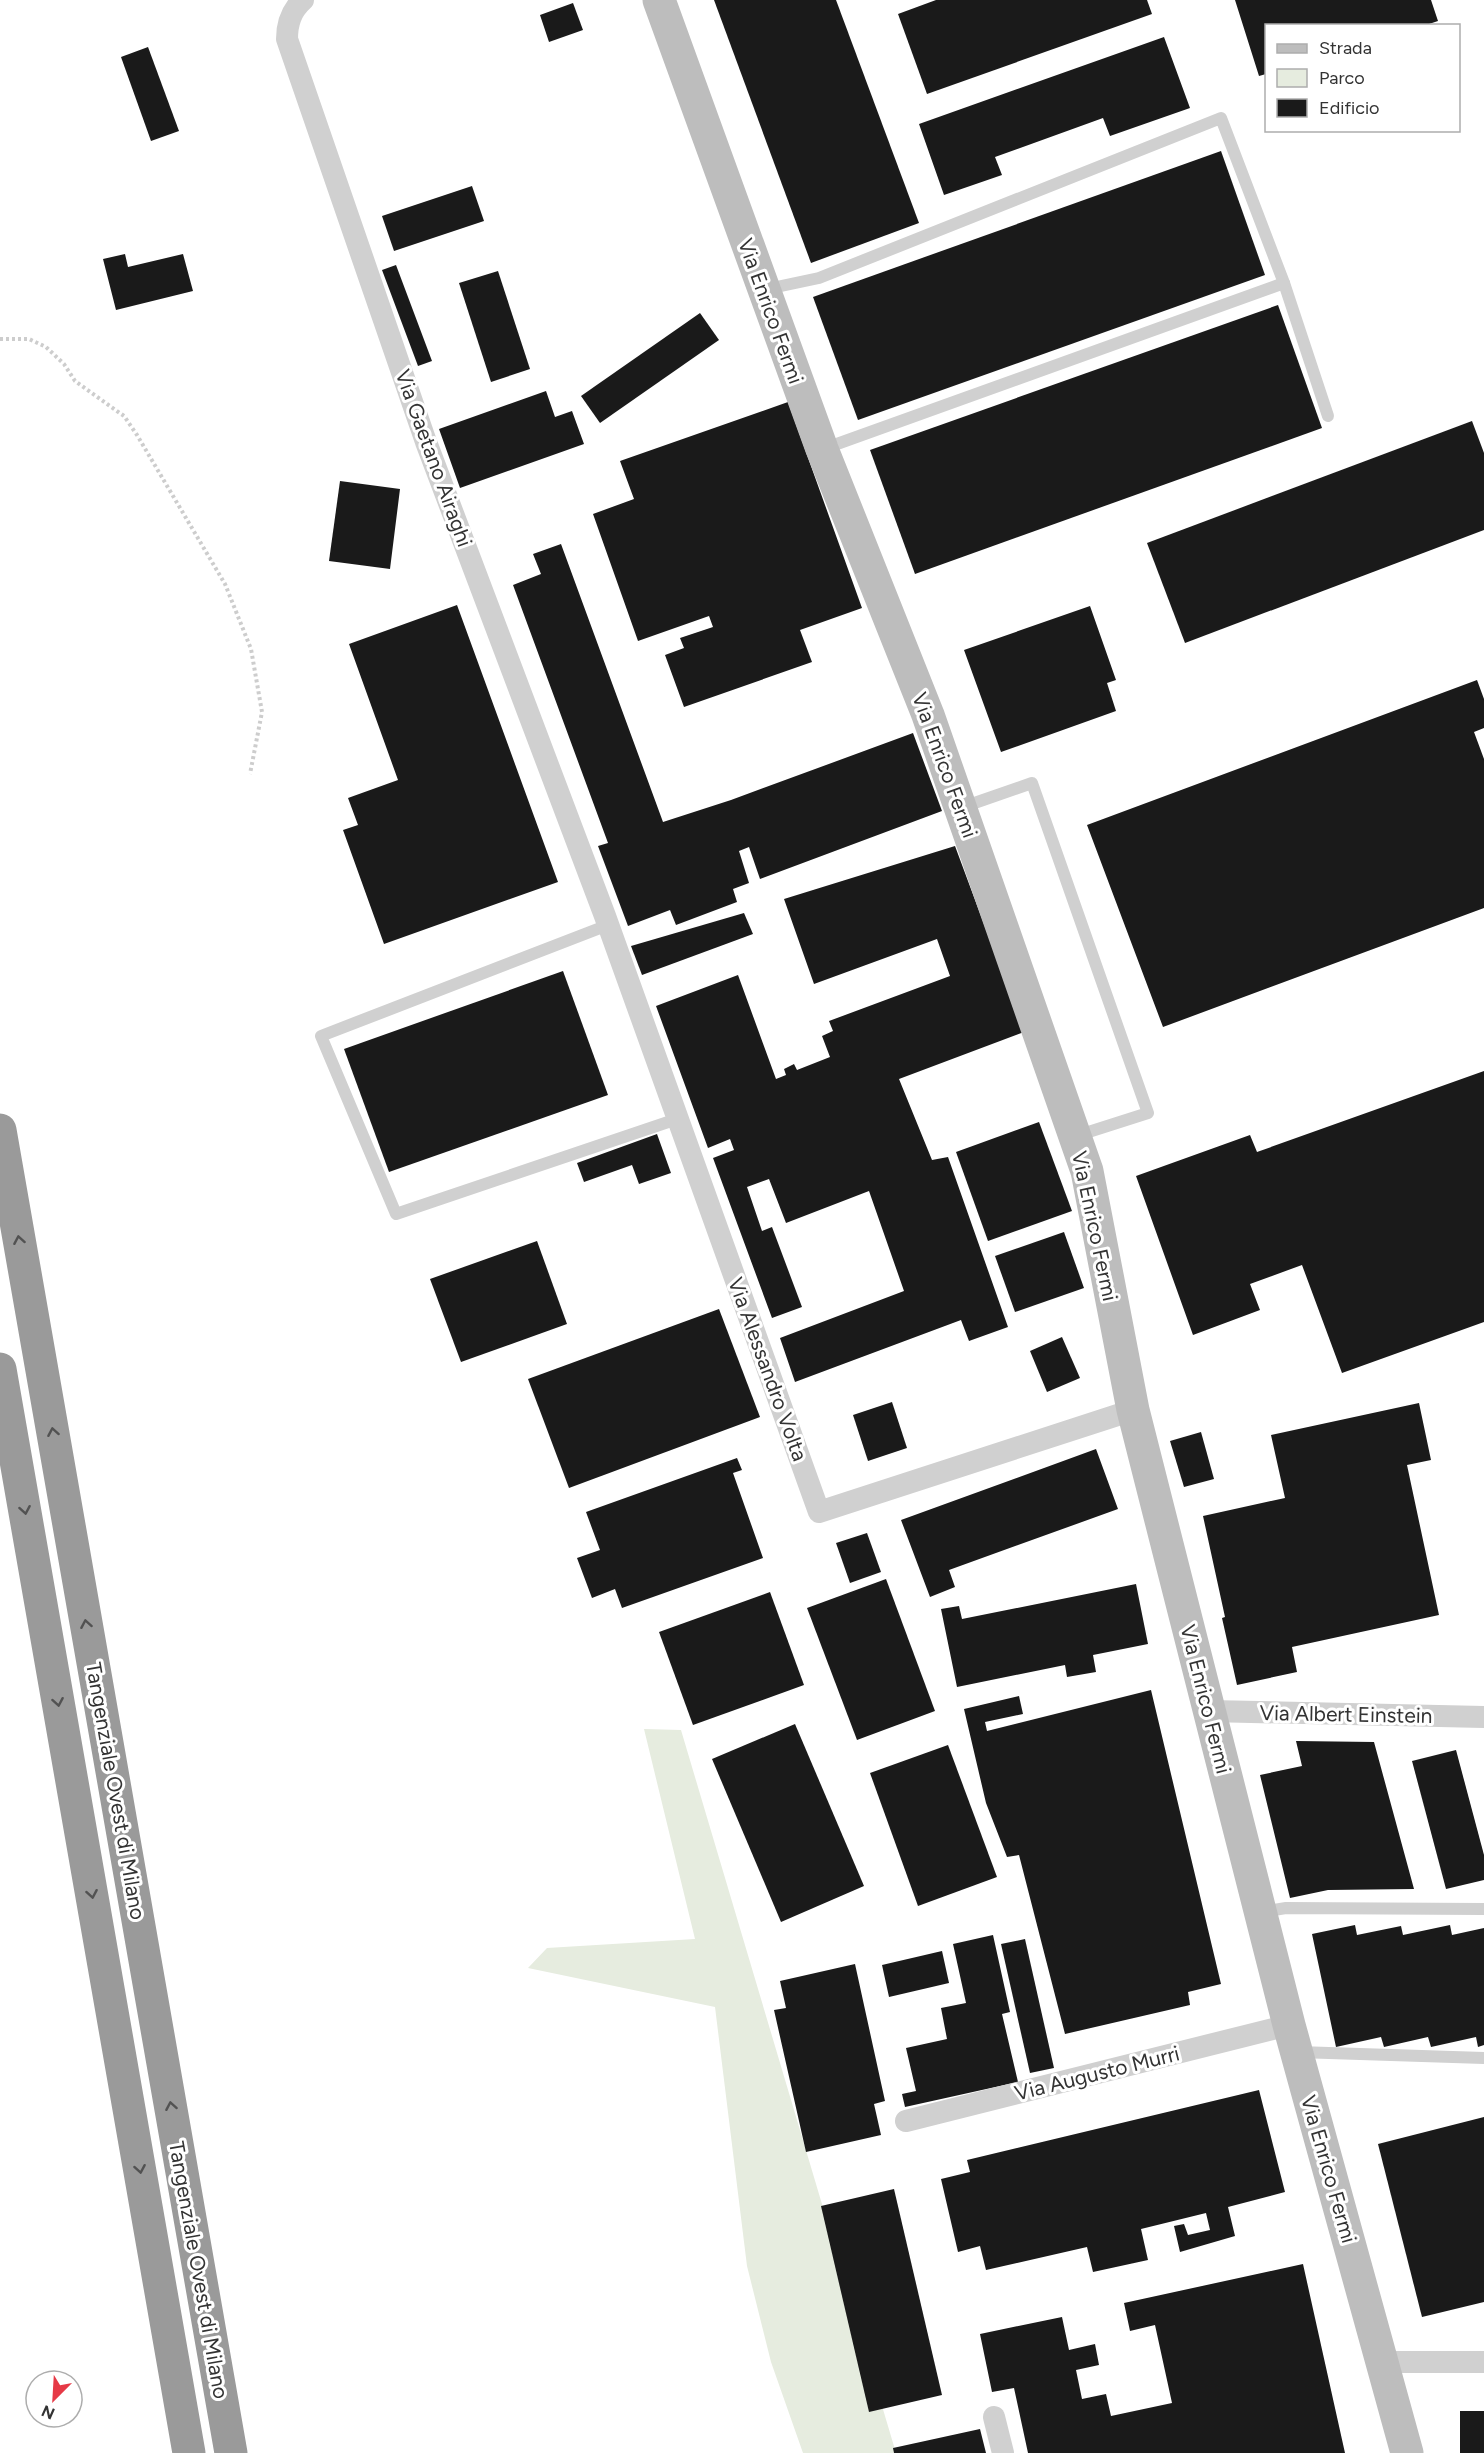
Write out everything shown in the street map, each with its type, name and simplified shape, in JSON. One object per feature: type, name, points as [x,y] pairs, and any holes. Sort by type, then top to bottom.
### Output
[{"type":"highway","name":"Tangenziale Ovest di Milano","points":[[0,1130],[231,2453]]},
{"type":"highway","name":"Tangenziale Ovest di Milano","points":[[0,1369],[189,2453]]},
{"type":"street","name":"Via Gaetano Airaghi","points":[[303,0],[294,9],[287,25],[287,39],[426,442],[606,921]]},
{"type":"street","name":"Via Enrico Fermi","points":[[659,0],[822,449],[928,715],[1087,1171],[1133,1410],[1293,2038],[1407,2453]]},
{"type":"street","name":"Via Alessandro Volta","points":[[606,921],[819,1512],[1133,1410]]},
{"type":"street","name":"Via Albert Einstein","points":[[1209,1711],[1484,1717]]},
{"type":"street","name":"Via Augusto Murri","points":[[906,2121],[1293,2038]]},
{"type":"street","points":[[1383,2362],[1484,2362]]},
{"type":"street","points":[[994,2417],[1003,2453]]},
{"type":"lane","points":[[764,290],[819,278],[1221,118],[1284,283],[1328,416]]},
{"type":"lane","points":[[822,449],[1284,283]]},
{"type":"lane","points":[[960,808],[1032,783],[1148,1113],[1075,1136]]},
{"type":"lane","points":[[606,921],[321,1036],[396,1214],[678,1119]]},
{"type":"lane","points":[[1260,1912],[1286,1908],[1484,1909]]},
{"type":"lane","points":[[1293,2038],[1484,2058]]},
{"type":"path","points":[[0,339],[29,339],[46,347],[64,364],[75,381],[124,416],[225,584],[251,650],[262,712],[250,774]]},
{"type":"green space","points":[[644,1729],[681,1730],[896,2453],[803,2453],[771,2362],[747,2266],[715,2007],[528,1968],[547,1948],[695,1939]]},
{"type":"building","points":[[714,0],[836,0],[919,223],[811,263]]},
{"type":"building","points":[[936,0],[1147,0],[1152,14],[927,94],[898,14]]},
{"type":"building","points":[[1235,0],[1431,0],[1438,21],[1429,24],[1265,24],[1265,74],[1259,76]]},
{"type":"building","points":[[573,3],[583,30],[549,42],[540,15]]},
{"type":"building","points":[[1164,37],[1190,108],[1110,136],[1103,118],[995,157],[1002,175],[944,195],[919,124]]},
{"type":"building","points":[[148,47],[179,131],[151,141],[121,57]]},
{"type":"building","points":[[1221,151],[1265,275],[858,420],[813,297]]},
{"type":"building","points":[[472,186],[484,221],[394,251],[382,216]]},
{"type":"building","points":[[125,254],[128,267],[183,254],[193,291],[116,310],[103,259]]},
{"type":"building","points":[[396,265],[432,361],[418,366],[382,270]]},
{"type":"building","points":[[498,271],[530,369],[491,382],[459,283]]},
{"type":"building","points":[[1278,305],[1322,428],[915,574],[870,450]]},
{"type":"building","points":[[700,313],[719,340],[600,423],[581,396]]},
{"type":"building","points":[[546,391],[555,417],[572,411],[584,444],[460,488],[439,429]]},
{"type":"building","points":[[788,402],[862,608],[800,630],[812,662],[684,707],[665,655],[684,648],[680,638],[713,627],[709,616],[638,641],[593,514],[634,499],[620,461]]},
{"type":"building","points":[[1472,421],[1484,453],[1484,530],[1185,643],[1147,543]]},
{"type":"building","points":[[340,481],[400,489],[390,569],[329,561]]},
{"type":"building","points":[[561,544],[663,822],[731,800],[913,733],[942,811],[760,879],[749,847],[739,851],[749,883],[733,889],[737,902],[676,925],[670,910],[628,926],[598,846],[608,843],[513,585],[541,574],[533,554]]},
{"type":"building","points":[[457,605],[558,882],[384,944],[343,830],[358,825],[348,798],[398,780],[349,644]]},
{"type":"building","points":[[1090,606],[1116,680],[1107,683],[1116,711],[1001,752],[964,650]]},
{"type":"building","points":[[1477,680],[1484,699],[1484,728],[1474,732],[1484,759],[1484,908],[1163,1027],[1087,825]]},
{"type":"building","points":[[955,846],[1024,1032],[899,1079],[932,1160],[948,1157],[1008,1327],[969,1341],[961,1320],[795,1382],[780,1338],[904,1291],[869,1191],[786,1223],[769,1179],[747,1187],[762,1231],[772,1227],[802,1307],[772,1318],[713,1158],[734,1150],[730,1139],[708,1148],[656,1006],[738,975],[776,1079],[786,1075],[784,1069],[794,1064],[797,1070],[830,1057],[822,1036],[833,1031],[829,1021],[950,976],[937,939],[814,984],[784,899]]},
{"type":"building","points":[[744,913],[753,934],[642,975],[631,946]]},
{"type":"building","points":[[563,971],[608,1095],[389,1172],[344,1049]]},
{"type":"building","points":[[1484,1071],[1484,1322],[1342,1373],[1302,1265],[1250,1284],[1260,1310],[1193,1335],[1136,1176],[1250,1135],[1257,1152]]},
{"type":"building","points":[[1039,1122],[1072,1211],[988,1241],[956,1152]]},
{"type":"building","points":[[657,1134],[671,1173],[639,1184],[632,1165],[584,1182],[577,1163]]},
{"type":"building","points":[[1064,1232],[1084,1288],[1015,1312],[995,1256]]},
{"type":"building","points":[[537,1241],[567,1324],[461,1362],[430,1279]]},
{"type":"building","points":[[719,1309],[760,1417],[569,1488],[528,1379]]},
{"type":"building","points":[[1062,1337],[1080,1378],[1047,1392],[1030,1351]]},
{"type":"building","points":[[892,1402],[907,1448],[868,1461],[853,1415]]},
{"type":"building","points":[[1419,1403],[1431,1460],[1407,1465],[1439,1615],[1292,1647],[1297,1672],[1237,1685],[1203,1516],[1285,1498],[1271,1435]]},
{"type":"building","points":[[1201,1432],[1214,1479],[1184,1487],[1170,1441]]},
{"type":"building","points":[[1096,1449],[1118,1509],[949,1570],[955,1587],[930,1597],[901,1520]]},
{"type":"building","points":[[737,1458],[742,1470],[733,1473],[763,1558],[622,1608],[615,1589],[592,1598],[577,1558],[600,1550],[586,1512]]},
{"type":"building","points":[[867,1533],[881,1572],[850,1583],[836,1543]]},
{"type":"building","points":[[886,1579],[935,1711],[857,1740],[807,1608]]},
{"type":"building","points":[[1136,1584],[1148,1644],[1093,1655],[1096,1672],[1067,1677],[1065,1665],[957,1687],[941,1609],[959,1606],[962,1619]]},
{"type":"building","points":[[770,1592],[804,1685],[693,1725],[659,1632]]},
{"type":"building","points":[[1151,1690],[1221,1984],[1188,1992],[1190,2005],[1065,2034],[1019,1855],[1007,1857],[986,1803],[964,1709],[1019,1696],[1023,1714],[985,1722],[987,1731]]},
{"type":"building","points":[[795,1724],[864,1886],[781,1922],[712,1759]]},
{"type":"building","points":[[1296,1741],[1374,1742],[1414,1889],[1328,1890],[1290,1898],[1260,1775],[1302,1766]]},
{"type":"building","points":[[948,1745],[997,1877],[918,1906],[870,1773]]},
{"type":"building","points":[[1456,1750],[1484,1855],[1484,1880],[1446,1889],[1412,1761]]},
{"type":"building","points":[[1355,1925],[1357,1935],[1401,1926],[1403,1935],[1450,1925],[1452,1935],[1484,1928],[1484,2045],[1478,2047],[1476,2037],[1431,2047],[1428,2037],[1384,2047],[1381,2037],[1336,2047],[1312,1934]]},
{"type":"building","points":[[993,1935],[1010,2012],[1002,2014],[1018,2082],[905,2107],[902,2094],[916,2091],[906,2048],[947,2039],[941,2008],[966,2003],[953,1944]]},
{"type":"building","points":[[1025,1939],[1054,2068],[1030,2073],[1001,1944]]},
{"type":"building","points":[[942,1951],[949,1983],[889,1997],[882,1965]]},
{"type":"building","points":[[855,1964],[885,2101],[874,2104],[881,2135],[806,2152],[774,2010],[786,2008],[780,1981]]},
{"type":"building","points":[[1259,2090],[1285,2192],[1228,2207],[1235,2236],[1180,2252],[1174,2226],[1184,2224],[1188,2235],[1210,2230],[1206,2213],[1141,2229],[1148,2260],[1093,2272],[1087,2247],[986,2270],[980,2246],[958,2252],[941,2179],[970,2172],[967,2160]]},
{"type":"building","points":[[1484,2117],[1484,2302],[1422,2317],[1378,2144]]},
{"type":"building","points":[[894,2189],[942,2395],[869,2412],[821,2206]]},
{"type":"building","points":[[1303,2264],[1345,2453],[1028,2453],[1014,2388],[992,2392],[980,2334],[1062,2317],[1069,2350],[1095,2344],[1099,2365],[1076,2370],[1082,2399],[1106,2394],[1111,2416],[1172,2403],[1155,2325],[1130,2331],[1124,2303]]},
{"type":"building","points":[[1460,2411],[1484,2411],[1484,2453],[1460,2453]]},
{"type":"building","points":[[980,2429],[986,2453],[894,2453],[893,2448]]}]
